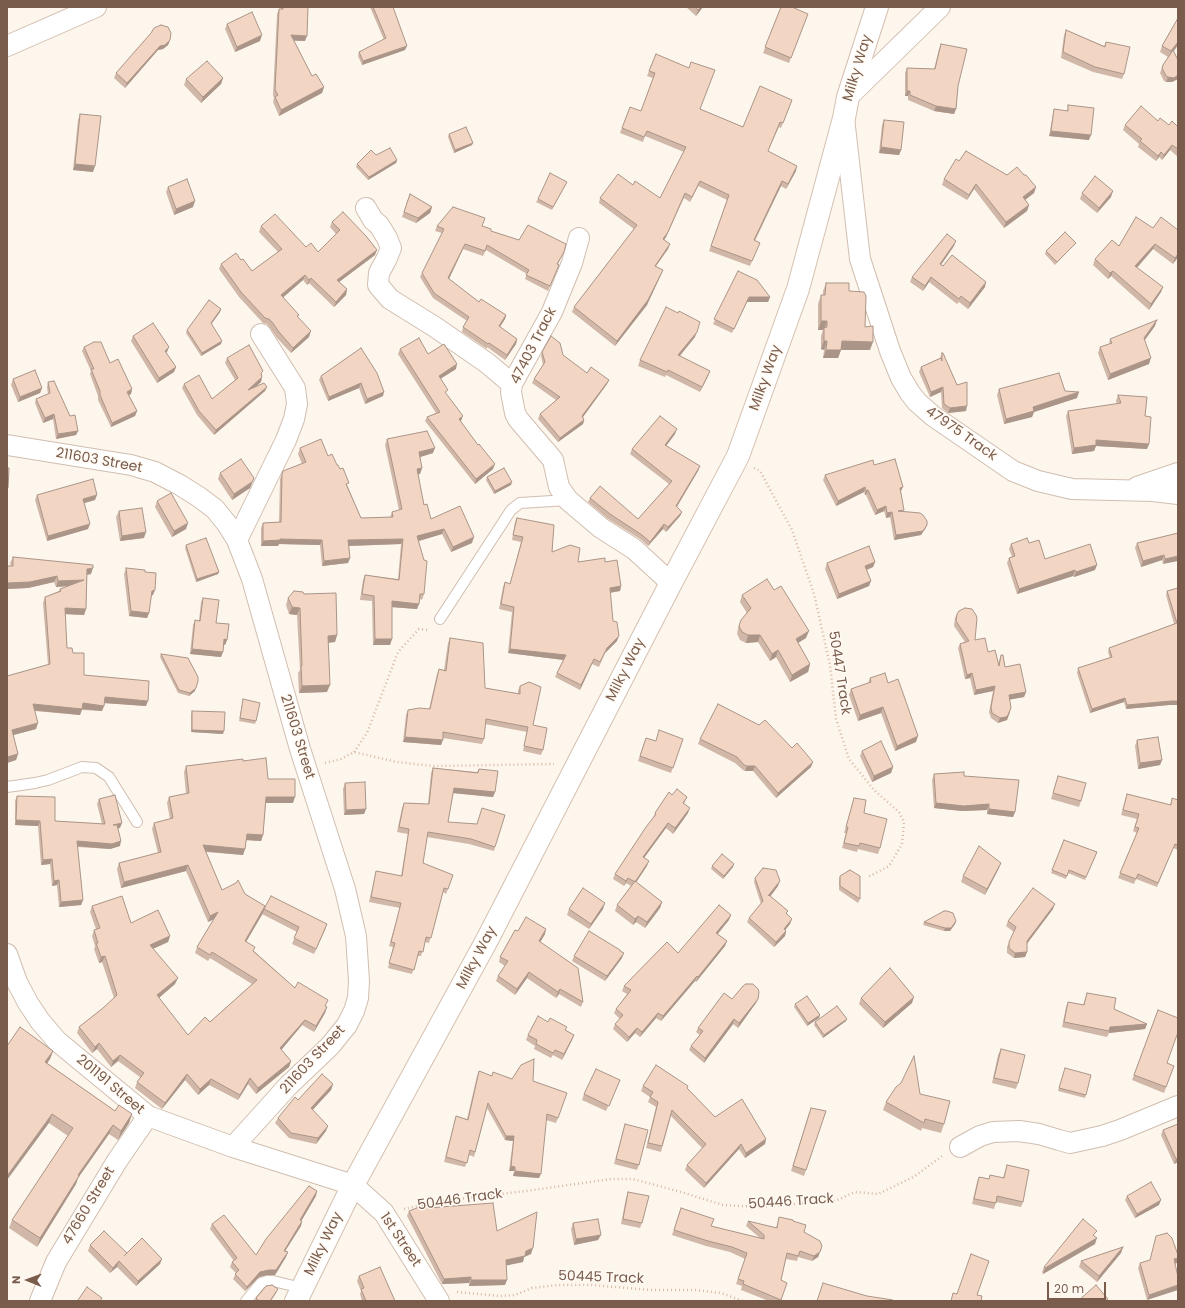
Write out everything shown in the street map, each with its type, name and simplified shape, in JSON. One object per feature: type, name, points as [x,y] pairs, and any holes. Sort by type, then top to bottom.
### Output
[{"type":"street","points":[[7,46],[96,7]]},
{"type":"street","name":"Milky Way","points":[[299,1294],[353,1185],[486,940],[670,583],[738,456],[798,289],[844,118],[848,97],[877,7]]},
{"type":"street","points":[[848,97],[940,7]]},
{"type":"street","name":"47975 Track","points":[[844,118],[860,259],[890,351],[901,378],[917,402],[933,416],[1013,470],[1038,481],[1072,489],[1153,491],[1178,494]]},
{"type":"street","points":[[366,208],[387,238],[391,248],[388,258],[379,273],[378,285],[390,299],[480,359],[512,384]]},
{"type":"street","name":"47403 Track","points":[[579,238],[567,275],[552,312],[512,384],[511,392],[515,413],[518,419],[543,447],[552,460],[559,487],[568,500],[601,528],[634,549],[670,583]]},
{"type":"street","points":[[237,540],[286,440],[294,419],[296,404],[294,388],[261,334]]},
{"type":"street","name":"211603 Street","points":[[7,445],[132,465],[155,472],[186,489],[216,509],[237,540],[252,579],[306,768],[345,890],[356,936],[359,981],[358,998],[354,1011],[347,1025],[330,1046],[288,1086],[234,1147]]},
{"type":"street","points":[[1128,490],[1178,473]]},
{"type":"street","name":"201191 Street","points":[[7,954],[17,982],[28,1003],[40,1021],[57,1041],[148,1116],[234,1147],[353,1185]]},
{"type":"street","points":[[960,1147],[980,1136],[992,1132],[1019,1131],[1039,1134],[1070,1143],[1102,1136],[1120,1130],[1178,1106]]},
{"type":"street","name":"47660 Street","points":[[40,1301],[56,1262],[117,1161],[148,1116]]},
{"type":"street","name":"1st Street","points":[[353,1185],[384,1213],[437,1297]]},
{"type":"lane","points":[[440,619],[511,510],[520,503],[568,500]]},
{"type":"lane","points":[[7,787],[48,780],[82,767],[96,768],[109,777],[137,822]]},
{"type":"lane","points":[[246,1301],[261,1284],[266,1281],[273,1281],[299,1294]]},
{"type":"path","name":"50447 Track","points":[[738,456],[760,471],[792,530],[814,594],[830,664],[836,719],[849,759],[874,790],[899,812],[904,822],[902,844],[889,866],[868,878]]},
{"type":"path","points":[[306,768],[341,759],[354,752],[367,733],[398,652],[419,629],[433,631],[440,619]]},
{"type":"path","points":[[354,752],[397,762],[433,766],[525,765],[579,762]]},
{"type":"path","name":"50446 Track","points":[[384,1213],[441,1201],[611,1179],[633,1179],[722,1205],[758,1207],[835,1201],[855,1192],[878,1194],[915,1176],[942,1156],[960,1147]]},
{"type":"path","name":"50445 Track","points":[[437,1297],[448,1291],[500,1296],[515,1295],[532,1288],[558,1285],[592,1285],[650,1290],[695,1290],[721,1293],[743,1301]]},
{"type":"building","points":[[283,7],[308,7],[307,36],[291,35],[312,76],[316,74],[324,87],[281,110],[275,97],[278,95],[275,90],[279,9],[283,9]]},
{"type":"building","points":[[373,7],[393,7],[407,46],[363,61],[359,52],[386,38]]},
{"type":"building","points":[[781,7],[792,7],[808,14],[791,58],[765,47]]},
{"type":"building","points":[[252,12],[262,35],[237,47],[227,24]]},
{"type":"building","points":[[1178,18],[1178,42],[1171,51],[1162,46]]},
{"type":"building","points":[[161,25],[168,27],[171,33],[170,40],[165,45],[160,46],[127,83],[116,73],[154,28]]},
{"type":"building","points":[[1066,30],[1105,47],[1106,42],[1130,47],[1124,74],[1095,67],[1063,52]]},
{"type":"building","points":[[941,44],[967,49],[958,86],[956,109],[936,106],[910,95],[910,91],[907,91],[907,68],[935,69]]},
{"type":"building","points":[[1173,50],[1178,60],[1178,75],[1174,78],[1166,76],[1162,68]]},
{"type":"building","points":[[656,54],[689,68],[691,62],[715,70],[700,109],[743,127],[760,86],[792,100],[783,123],[780,122],[768,151],[797,166],[788,184],[782,181],[754,240],[760,243],[752,261],[711,246],[729,195],[700,181],[692,197],[685,193],[668,232],[663,239],[670,244],[655,266],[663,270],[648,300],[617,341],[574,307],[637,225],[600,198],[618,174],[633,185],[635,181],[660,198],[686,147],[647,131],[644,137],[622,128],[630,107],[641,111],[655,73],[649,71]]},
{"type":"building","points":[[207,61],[223,78],[203,97],[186,79]]},
{"type":"building","points":[[1068,105],[1094,108],[1091,135],[1051,131],[1054,109],[1068,111]]},
{"type":"building","points":[[1141,106],[1158,121],[1160,118],[1169,125],[1172,121],[1178,127],[1178,149],[1172,145],[1164,155],[1161,152],[1158,156],[1140,141],[1142,139],[1125,125]]},
{"type":"building","points":[[80,114],[101,116],[95,166],[75,164]]},
{"type":"building","points":[[884,120],[904,122],[901,150],[881,147]]},
{"type":"building","points":[[466,127],[473,143],[455,150],[449,134]]},
{"type":"building","points":[[390,148],[397,160],[369,177],[357,164],[371,150],[376,155]]},
{"type":"building","points":[[966,151],[1007,175],[1017,167],[1036,187],[1023,197],[1029,205],[1006,222],[976,184],[969,195],[944,179],[956,159],[959,161]]},
{"type":"building","points":[[550,173],[567,182],[553,207],[538,199]]},
{"type":"building","points":[[1095,176],[1113,191],[1099,208],[1082,193]]},
{"type":"building","points":[[187,179],[195,201],[176,209],[168,187]]},
{"type":"building","points":[[410,194],[432,207],[418,218],[404,212]]},
{"type":"building","points":[[453,207],[485,218],[482,226],[491,229],[491,231],[519,240],[528,225],[566,244],[564,252],[557,264],[559,265],[550,286],[526,275],[529,270],[487,245],[485,251],[465,244],[448,278],[479,302],[481,299],[506,315],[499,326],[517,339],[507,355],[463,327],[469,317],[434,293],[422,273],[444,229],[437,226]]},
{"type":"building","points":[[343,212],[377,250],[337,280],[347,289],[336,302],[311,278],[309,280],[305,275],[281,295],[311,331],[293,348],[272,322],[265,318],[241,292],[221,264],[236,253],[241,260],[243,259],[252,271],[282,249],[261,226],[275,214],[306,247],[311,243],[318,252],[340,230],[332,222]]},
{"type":"building","points":[[1136,217],[1153,228],[1161,217],[1178,230],[1178,254],[1175,258],[1155,244],[1135,266],[1163,287],[1151,304],[1113,271],[1110,273],[1095,259],[1112,240],[1119,246]]},
{"type":"building","points":[[1065,232],[1076,243],[1057,262],[1046,251]]},
{"type":"building","points":[[947,234],[956,241],[940,264],[943,266],[952,255],[986,282],[970,303],[961,296],[959,299],[931,277],[925,286],[912,277]]},
{"type":"building","points":[[738,271],[757,280],[770,297],[749,297],[734,329],[714,319]]},
{"type":"building","points":[[826,283],[849,283],[849,291],[864,292],[866,296],[865,327],[873,326],[873,342],[842,341],[841,350],[826,350],[827,341],[824,341],[824,328],[827,327],[827,321],[821,321],[821,295],[825,295]]},
{"type":"building","points":[[209,300],[221,309],[211,323],[222,341],[202,353],[187,330]]},
{"type":"building","points":[[666,307],[678,313],[679,311],[700,322],[697,332],[678,355],[710,371],[702,387],[668,370],[667,372],[640,360]]},
{"type":"building","points":[[1157,320],[1144,338],[1151,358],[1110,374],[1100,347],[1112,343],[1110,339]]},
{"type":"building","points":[[153,323],[169,347],[165,351],[176,367],[159,378],[133,336]]},
{"type":"building","points":[[551,336],[560,343],[563,355],[587,373],[591,367],[609,380],[582,416],[584,420],[560,438],[540,414],[560,397],[534,379],[545,362],[542,352]]},
{"type":"building","points":[[419,338],[428,354],[444,344],[457,364],[439,376],[448,390],[445,392],[463,416],[459,419],[478,445],[479,444],[495,464],[476,479],[427,417],[440,412],[400,349]]},
{"type":"building","points":[[94,342],[101,342],[110,363],[118,359],[132,389],[127,392],[137,411],[112,423],[91,369],[94,369],[84,347]]},
{"type":"building","points":[[249,345],[263,371],[261,373],[262,377],[248,390],[264,383],[267,387],[216,430],[199,411],[184,384],[199,375],[212,399],[238,378],[227,358]]},
{"type":"building","points":[[361,348],[377,373],[384,392],[367,399],[361,383],[329,397],[321,376]]},
{"type":"building","points":[[942,353],[957,385],[967,382],[967,406],[950,408],[944,404],[943,387],[931,392],[921,367],[941,358],[942,361]]},
{"type":"building","points":[[35,370],[42,388],[20,397],[13,379]]},
{"type":"building","points":[[1059,373],[1065,391],[1079,392],[1033,407],[1034,411],[1006,419],[999,389]]},
{"type":"building","points":[[54,381],[70,416],[75,415],[78,431],[58,434],[54,414],[45,418],[36,399],[50,393],[48,382]]},
{"type":"building","points":[[1118,395],[1147,397],[1145,416],[1151,417],[1149,444],[1096,440],[1096,445],[1074,448],[1068,411],[1121,403]]},
{"type":"building","points":[[660,416],[677,429],[665,445],[700,466],[676,506],[682,512],[668,527],[664,524],[650,542],[590,498],[600,486],[638,519],[672,481],[632,449]]},
{"type":"building","points":[[427,431],[435,448],[419,452],[422,468],[417,469],[424,505],[427,504],[431,519],[460,506],[474,537],[453,547],[444,529],[417,536],[424,560],[427,561],[424,594],[420,594],[419,604],[392,601],[392,639],[375,639],[374,596],[362,594],[365,575],[399,580],[403,539],[348,540],[350,558],[324,561],[322,540],[280,539],[263,541],[263,523],[281,522],[283,471],[306,462],[300,448],[321,439],[328,456],[332,454],[340,469],[343,468],[349,483],[346,484],[361,518],[393,517],[392,512],[402,509],[387,439]]},
{"type":"building","points":[[241,459],[254,478],[252,482],[234,494],[220,473]]},
{"type":"building","points":[[895,459],[903,487],[900,488],[904,510],[898,511],[920,513],[923,515],[927,521],[927,525],[923,531],[896,535],[892,512],[887,513],[886,506],[877,510],[868,490],[866,491],[865,487],[838,501],[825,475],[873,460],[874,465]]},
{"type":"building","points":[[7,468],[9,468],[8,488],[7,488]]},
{"type":"building","points":[[504,468],[512,482],[495,491],[487,477]]},
{"type":"building","points":[[93,479],[97,495],[83,499],[90,524],[48,536],[37,495]]},
{"type":"building","points":[[171,493],[188,523],[174,531],[157,501]]},
{"type":"building","points":[[142,508],[146,532],[122,536],[119,511]]},
{"type":"building","points":[[517,518],[554,525],[552,552],[570,545],[580,548],[578,562],[605,558],[605,562],[617,560],[621,586],[610,588],[613,621],[617,622],[619,636],[607,648],[600,662],[594,659],[581,685],[557,673],[566,655],[510,649],[514,607],[501,604],[505,582],[510,584],[523,537],[513,535]]},
{"type":"building","points":[[1178,533],[1178,556],[1165,559],[1164,555],[1143,561],[1137,543]]},
{"type":"building","points":[[206,538],[219,572],[197,579],[186,545]]},
{"type":"building","points":[[1027,538],[1029,543],[1039,540],[1045,559],[1090,544],[1097,565],[1076,572],[1075,570],[1019,589],[1009,558],[1015,556],[1011,544]]},
{"type":"building","points":[[869,546],[875,562],[865,566],[871,581],[839,594],[827,563]]},
{"type":"building","points":[[13,557],[93,565],[93,568],[87,569],[86,609],[65,608],[67,648],[72,648],[73,653],[84,653],[84,675],[149,681],[148,701],[105,697],[104,706],[83,703],[82,709],[33,704],[38,723],[12,730],[18,754],[7,757],[7,676],[50,664],[45,597],[61,591],[60,589],[84,580],[58,581],[57,576],[30,582],[7,583],[7,566],[13,566]]},
{"type":"building","points":[[126,568],[156,573],[155,590],[152,591],[149,613],[131,611]]},
{"type":"building","points":[[767,579],[774,590],[781,586],[809,631],[796,639],[810,664],[792,675],[778,650],[772,654],[760,635],[748,635],[742,632],[739,626],[741,620],[751,608],[742,595]]},
{"type":"building","points":[[1178,588],[1178,701],[1127,705],[1125,698],[1092,709],[1078,668],[1112,657],[1109,648],[1177,623],[1167,591]]},
{"type":"building","points":[[294,591],[303,592],[304,594],[336,593],[337,635],[328,636],[330,685],[302,686],[300,608],[292,607],[288,598]]},
{"type":"building","points":[[203,598],[219,600],[216,623],[229,624],[227,640],[224,639],[223,652],[192,649],[195,620],[200,621]]},
{"type":"building","points":[[965,608],[972,609],[977,618],[975,640],[985,638],[988,652],[995,650],[999,666],[1001,655],[1003,655],[1005,667],[1020,664],[1026,692],[1009,695],[1011,708],[1006,717],[1000,718],[992,713],[991,707],[995,686],[976,690],[972,673],[967,675],[960,644],[969,641],[956,621],[959,611]]},
{"type":"building","points":[[450,638],[483,643],[485,688],[520,694],[520,686],[529,682],[541,687],[533,725],[547,728],[543,750],[524,746],[528,727],[486,719],[484,739],[443,732],[443,740],[405,737],[408,710],[419,708],[430,709],[439,669],[446,671]]},
{"type":"building","points":[[161,654],[188,658],[198,677],[196,688],[190,693],[179,690]]},
{"type":"building","points":[[885,673],[888,683],[898,679],[918,736],[897,746],[883,707],[860,715],[851,689],[871,682],[870,678]]},
{"type":"building","points":[[243,699],[260,703],[256,721],[240,718]]},
{"type":"building","points":[[718,704],[759,725],[765,720],[792,748],[797,743],[813,762],[778,793],[755,766],[744,765],[737,757],[700,739]]},
{"type":"building","points":[[192,711],[225,712],[224,731],[192,730]]},
{"type":"building","points":[[659,730],[683,739],[673,768],[640,756],[646,738],[656,741]]},
{"type":"building","points":[[1158,737],[1162,760],[1140,763],[1137,740]]},
{"type":"building","points":[[881,741],[893,767],[874,776],[862,751]]},
{"type":"building","points":[[266,758],[268,779],[295,779],[295,797],[266,797],[263,835],[247,834],[245,849],[203,845],[222,890],[236,883],[238,880],[245,894],[265,906],[245,941],[255,947],[253,951],[295,988],[298,982],[328,1000],[325,1006],[327,1007],[316,1026],[305,1020],[280,1048],[291,1061],[258,1088],[250,1078],[240,1095],[211,1079],[200,1089],[187,1074],[165,1103],[137,1082],[144,1073],[120,1055],[113,1061],[99,1043],[95,1047],[79,1027],[117,995],[105,956],[101,957],[96,943],[98,943],[94,930],[100,928],[92,906],[122,896],[131,923],[158,910],[170,936],[150,945],[178,978],[157,995],[188,1035],[205,1017],[210,1022],[257,980],[212,952],[210,955],[197,947],[218,912],[210,916],[188,865],[124,882],[119,863],[161,852],[154,823],[173,818],[169,797],[189,793],[186,766],[243,759],[243,761]]},
{"type":"building","points":[[433,768],[478,773],[479,769],[498,771],[495,792],[454,788],[448,822],[477,824],[482,808],[505,815],[495,847],[471,839],[428,832],[423,863],[453,875],[448,889],[444,888],[431,938],[426,937],[423,952],[419,951],[414,970],[389,963],[395,943],[391,942],[401,903],[371,897],[376,871],[402,876],[409,829],[399,827],[404,803],[429,804]]},
{"type":"building","points":[[964,772],[964,776],[1019,780],[1015,812],[989,809],[989,804],[964,806],[936,803],[934,774]]},
{"type":"building","points":[[1058,776],[1086,783],[1081,801],[1053,793]]},
{"type":"building","points":[[365,782],[366,809],[346,810],[345,783]]},
{"type":"building","points":[[677,789],[687,797],[683,803],[690,808],[675,828],[668,823],[643,857],[649,861],[635,882],[628,878],[626,881],[615,874],[656,814],[655,813],[669,792],[672,795]]},
{"type":"building","points":[[1127,794],[1171,805],[1172,798],[1178,800],[1178,845],[1175,844],[1158,883],[1138,874],[1136,879],[1120,873],[1139,828],[1135,827],[1139,814],[1123,810]]},
{"type":"building","points":[[115,795],[122,823],[113,825],[117,825],[121,841],[112,844],[77,841],[83,900],[61,902],[59,880],[54,881],[52,859],[43,860],[40,821],[16,820],[17,796],[55,797],[55,821],[105,824],[99,799]]},
{"type":"building","points":[[854,798],[866,800],[864,813],[887,819],[880,848],[860,843],[859,846],[844,843],[848,827],[846,827]]},
{"type":"building","points":[[1064,840],[1097,852],[1086,877],[1069,870],[1067,876],[1052,870]]},
{"type":"building","points":[[979,846],[1001,863],[987,889],[963,876]]},
{"type":"building","points":[[722,854],[734,864],[724,876],[712,866]]},
{"type":"building","points":[[763,868],[776,870],[780,881],[768,896],[769,895],[788,911],[786,913],[792,919],[784,929],[786,931],[776,942],[749,918],[763,901],[755,878]]},
{"type":"building","points":[[850,870],[860,876],[860,899],[840,886],[840,876]]},
{"type":"building","points":[[635,881],[662,902],[647,922],[638,916],[635,919],[617,905]]},
{"type":"building","points":[[583,888],[605,903],[591,924],[569,909]]},
{"type":"building","points":[[1033,888],[1055,904],[1027,941],[1027,952],[1015,953],[1009,948],[1009,942],[1016,927],[1008,921]]},
{"type":"building","points":[[271,896],[327,924],[316,949],[294,938],[299,927],[264,909]]},
{"type":"building","points":[[719,905],[731,915],[716,933],[727,941],[698,977],[697,976],[663,1016],[658,1013],[642,1032],[637,1028],[629,1037],[615,1024],[623,1015],[616,1009],[631,990],[624,986],[667,942],[678,953]]},
{"type":"building","points":[[944,911],[953,913],[956,921],[951,928],[945,928],[924,922]]},
{"type":"building","points":[[526,917],[546,929],[539,941],[578,968],[583,1002],[560,989],[558,992],[529,972],[517,989],[498,976],[508,961],[500,957],[515,930],[518,931]]},
{"type":"building","points":[[589,931],[624,953],[607,976],[574,956]]},
{"type":"building","points":[[890,968],[914,997],[885,1022],[861,998]]},
{"type":"building","points":[[746,984],[753,984],[758,989],[758,999],[739,1023],[734,1019],[705,1058],[691,1046],[703,1031],[698,1028],[724,993],[732,999]]},
{"type":"building","points":[[1087,993],[1116,998],[1114,1009],[1147,1024],[1110,1027],[1109,1031],[1064,1022],[1068,1002],[1084,1005]]},
{"type":"building","points":[[807,996],[820,1015],[808,1023],[795,1004]]},
{"type":"building","points":[[837,1006],[847,1019],[824,1035],[815,1022]]},
{"type":"building","points":[[1158,1010],[1178,1018],[1178,1032],[1167,1063],[1174,1066],[1166,1087],[1134,1075]]},
{"type":"building","points":[[538,1016],[548,1022],[550,1018],[567,1027],[565,1030],[574,1035],[564,1054],[555,1050],[553,1053],[536,1044],[537,1040],[528,1035]]},
{"type":"building","points":[[20,1027],[53,1051],[45,1062],[115,1111],[119,1105],[132,1114],[121,1131],[113,1125],[78,1175],[79,1176],[40,1238],[12,1220],[73,1128],[52,1114],[7,1176],[7,1046]]},
{"type":"building","points":[[1001,1049],[1025,1055],[1018,1083],[994,1078]]},
{"type":"building","points":[[914,1056],[920,1094],[950,1101],[944,1124],[925,1119],[924,1123],[886,1102],[896,1087],[901,1083]]},
{"type":"building","points":[[534,1059],[533,1081],[567,1093],[558,1118],[547,1114],[541,1174],[515,1171],[515,1167],[511,1166],[514,1136],[506,1136],[488,1103],[475,1152],[470,1150],[467,1163],[446,1157],[456,1116],[468,1120],[479,1071],[492,1076],[493,1072],[512,1079],[521,1065]]},
{"type":"building","points":[[656,1065],[688,1086],[687,1088],[715,1117],[742,1099],[766,1139],[746,1153],[741,1144],[706,1183],[687,1165],[706,1144],[672,1110],[662,1146],[648,1143],[658,1102],[650,1097],[653,1092],[643,1086]]},
{"type":"building","points":[[1065,1068],[1091,1075],[1086,1095],[1059,1088]]},
{"type":"building","points":[[596,1069],[620,1080],[609,1106],[584,1094]]},
{"type":"building","points":[[322,1074],[333,1084],[311,1108],[328,1126],[318,1138],[291,1133],[278,1118],[295,1097],[298,1100]]},
{"type":"building","points":[[811,1108],[826,1111],[806,1170],[793,1166]]},
{"type":"building","points":[[625,1124],[648,1130],[639,1165],[616,1159]]},
{"type":"building","points":[[1178,1124],[1178,1158],[1176,1159],[1163,1130]]},
{"type":"building","points":[[1007,1165],[1029,1170],[1023,1202],[997,1196],[996,1203],[974,1199],[979,1177],[989,1179],[990,1175],[1004,1178]]},
{"type":"building","points":[[1151,1182],[1161,1200],[1137,1214],[1127,1196]]},
{"type":"building","points":[[309,1186],[317,1191],[300,1220],[302,1221],[284,1251],[288,1252],[276,1270],[260,1272],[247,1287],[235,1274],[239,1270],[232,1262],[237,1258],[212,1224],[224,1215],[256,1255],[266,1239]]},
{"type":"building","points":[[628,1192],[649,1196],[642,1223],[623,1219]]},
{"type":"building","points":[[493,1203],[497,1231],[537,1212],[533,1248],[526,1251],[525,1256],[506,1260],[507,1280],[471,1280],[471,1277],[444,1279],[409,1211],[427,1204],[428,1208]]},
{"type":"building","points":[[681,1208],[714,1219],[711,1226],[764,1239],[764,1235],[748,1221],[777,1228],[779,1217],[793,1220],[806,1225],[804,1232],[820,1241],[822,1246],[820,1252],[814,1256],[800,1251],[798,1256],[787,1253],[781,1280],[787,1283],[781,1300],[743,1284],[744,1281],[738,1279],[747,1253],[732,1247],[674,1230]]},
{"type":"building","points":[[598,1219],[601,1235],[576,1239],[573,1223]]},
{"type":"building","points":[[1083,1219],[1097,1231],[1093,1235],[1097,1238],[1045,1268],[1044,1267]]},
{"type":"building","points":[[104,1231],[127,1253],[142,1238],[162,1259],[138,1281],[119,1261],[113,1268],[90,1245]]},
{"type":"building","points":[[1167,1233],[1172,1238],[1178,1255],[1178,1258],[1174,1259],[1178,1277],[1178,1285],[1149,1295],[1140,1263],[1150,1260],[1156,1236]]},
{"type":"building","points":[[1123,1247],[1099,1276],[1081,1261]]},
{"type":"building","points":[[971,1254],[989,1261],[977,1295],[982,1296],[981,1301],[951,1301],[953,1293],[957,1294]]},
{"type":"building","points":[[380,1267],[395,1301],[366,1301],[361,1289],[364,1288],[359,1276]]},
{"type":"building","points":[[823,1283],[867,1296],[893,1300],[817,1301]]},
{"type":"building","points":[[272,1285],[278,1289],[270,1301],[259,1301],[256,1298],[266,1286]]},
{"type":"building","points":[[1096,1285],[1108,1299],[1105,1301],[1078,1301]]},
{"type":"building","points":[[87,1287],[102,1298],[100,1301],[78,1300]]}]
